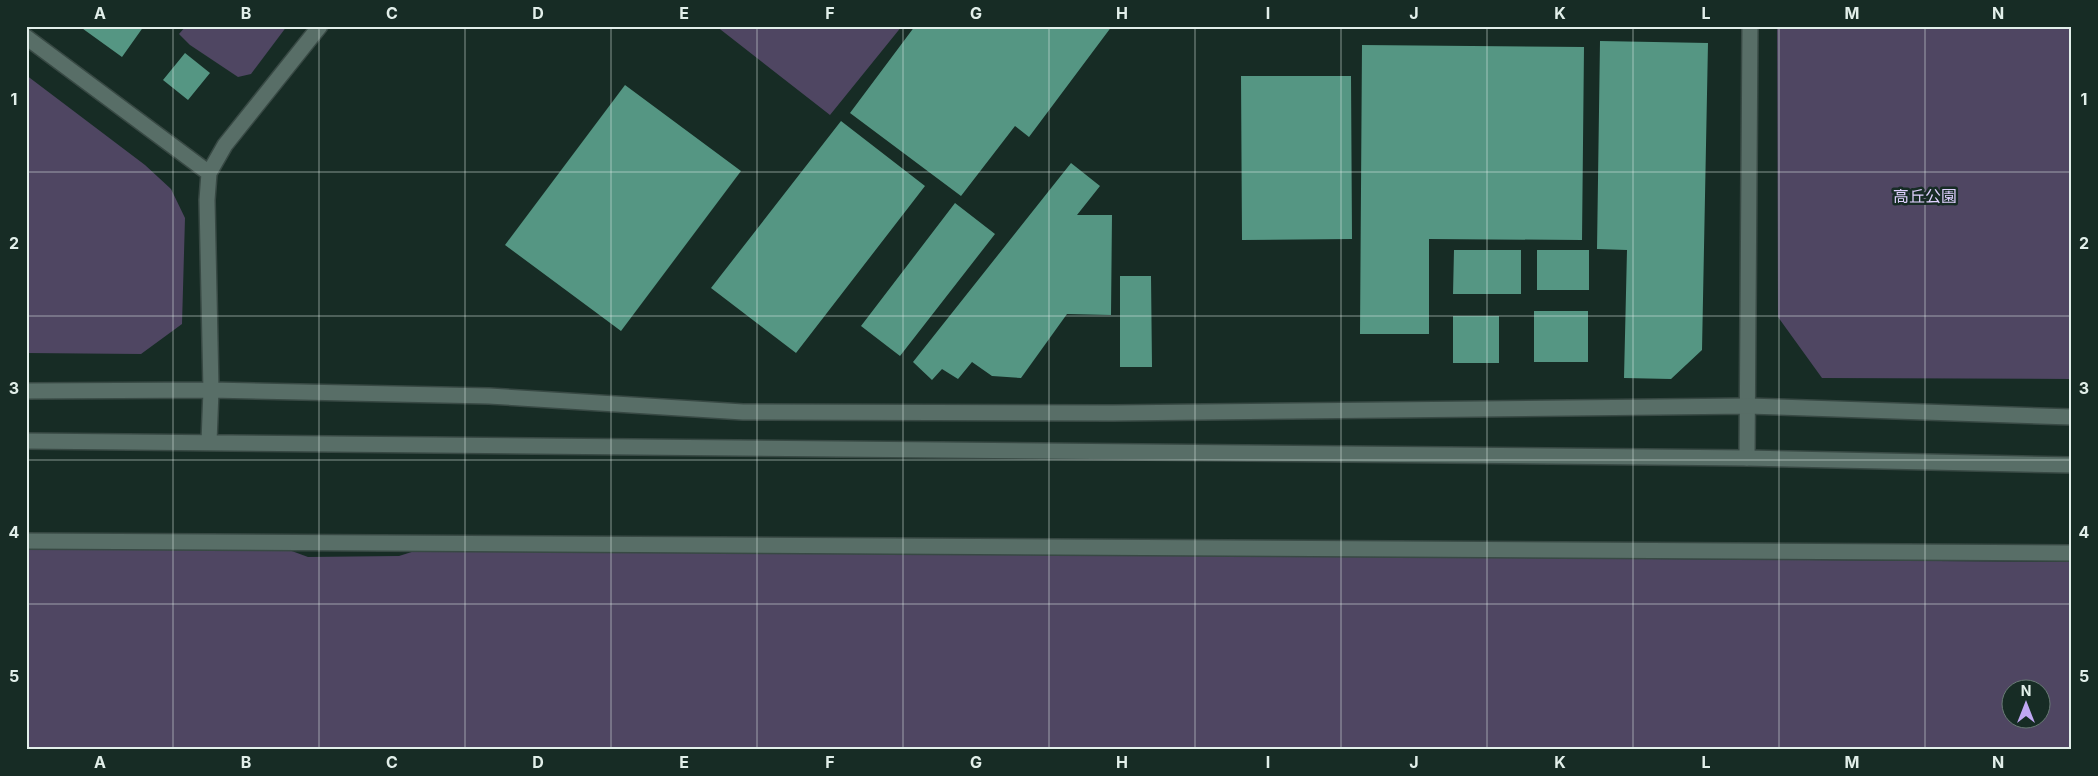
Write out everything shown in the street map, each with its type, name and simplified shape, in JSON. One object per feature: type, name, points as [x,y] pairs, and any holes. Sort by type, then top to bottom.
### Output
[{"type":"street","points":[[209,442],[211,390],[207,200],[209,172],[225,146],[320,26]]},
{"type":"street","points":[[1748,458],[1750,26]]},
{"type":"street","points":[[26,37],[209,172]]},
{"type":"street","points":[[26,391],[211,390],[489,396],[743,412],[1113,413],[1748,406],[2072,417]]},
{"type":"street","points":[[26,441],[1748,458],[2072,465]]},
{"type":"street","points":[[26,541],[2072,553]]},
{"type":"green space","points":[[186,26],[287,26],[251,74],[238,77],[190,45],[179,34]]},
{"type":"green space","points":[[716,26],[902,26],[830,115]]},
{"type":"green space","name":"高丘公園","points":[[1777,26],[2072,26],[2072,379],[1822,378],[1778,317]]},
{"type":"green space","points":[[26,75],[145,165],[171,189],[185,218],[182,324],[141,354],[26,353]]},
{"type":"green space","points":[[26,548],[289,550],[308,557],[399,556],[418,550],[2072,562],[2072,750],[26,750]]},
{"type":"building","points":[[79,26],[144,26],[122,57]]},
{"type":"building","points":[[915,26],[1112,26],[1029,137],[1015,126],[961,196],[850,113]]},
{"type":"building","points":[[1600,41],[1708,43],[1702,350],[1671,379],[1624,378],[1627,250],[1597,249]]},
{"type":"building","points":[[1362,45],[1584,47],[1582,240],[1429,239],[1429,334],[1360,334]]},
{"type":"building","points":[[185,53],[210,73],[188,100],[163,80]]},
{"type":"building","points":[[1241,76],[1351,76],[1352,239],[1242,240]]},
{"type":"building","points":[[625,85],[741,171],[621,331],[505,245]]},
{"type":"building","points":[[841,121],[925,186],[796,353],[711,288]]},
{"type":"building","points":[[1071,163],[1100,186],[1077,215],[1112,215],[1111,315],[1067,314],[1021,378],[992,376],[972,362],[958,379],[942,369],[932,380],[913,362]]},
{"type":"building","points":[[955,203],[995,234],[900,356],[861,326]]},
{"type":"building","points":[[1454,250],[1521,250],[1521,294],[1453,294]]},
{"type":"building","points":[[1537,250],[1589,250],[1589,290],[1537,290]]},
{"type":"building","points":[[1120,276],[1151,276],[1152,367],[1120,367]]},
{"type":"building","points":[[1534,311],[1588,311],[1588,362],[1534,362]]},
{"type":"building","points":[[1453,316],[1499,316],[1499,363],[1453,363]]}]
